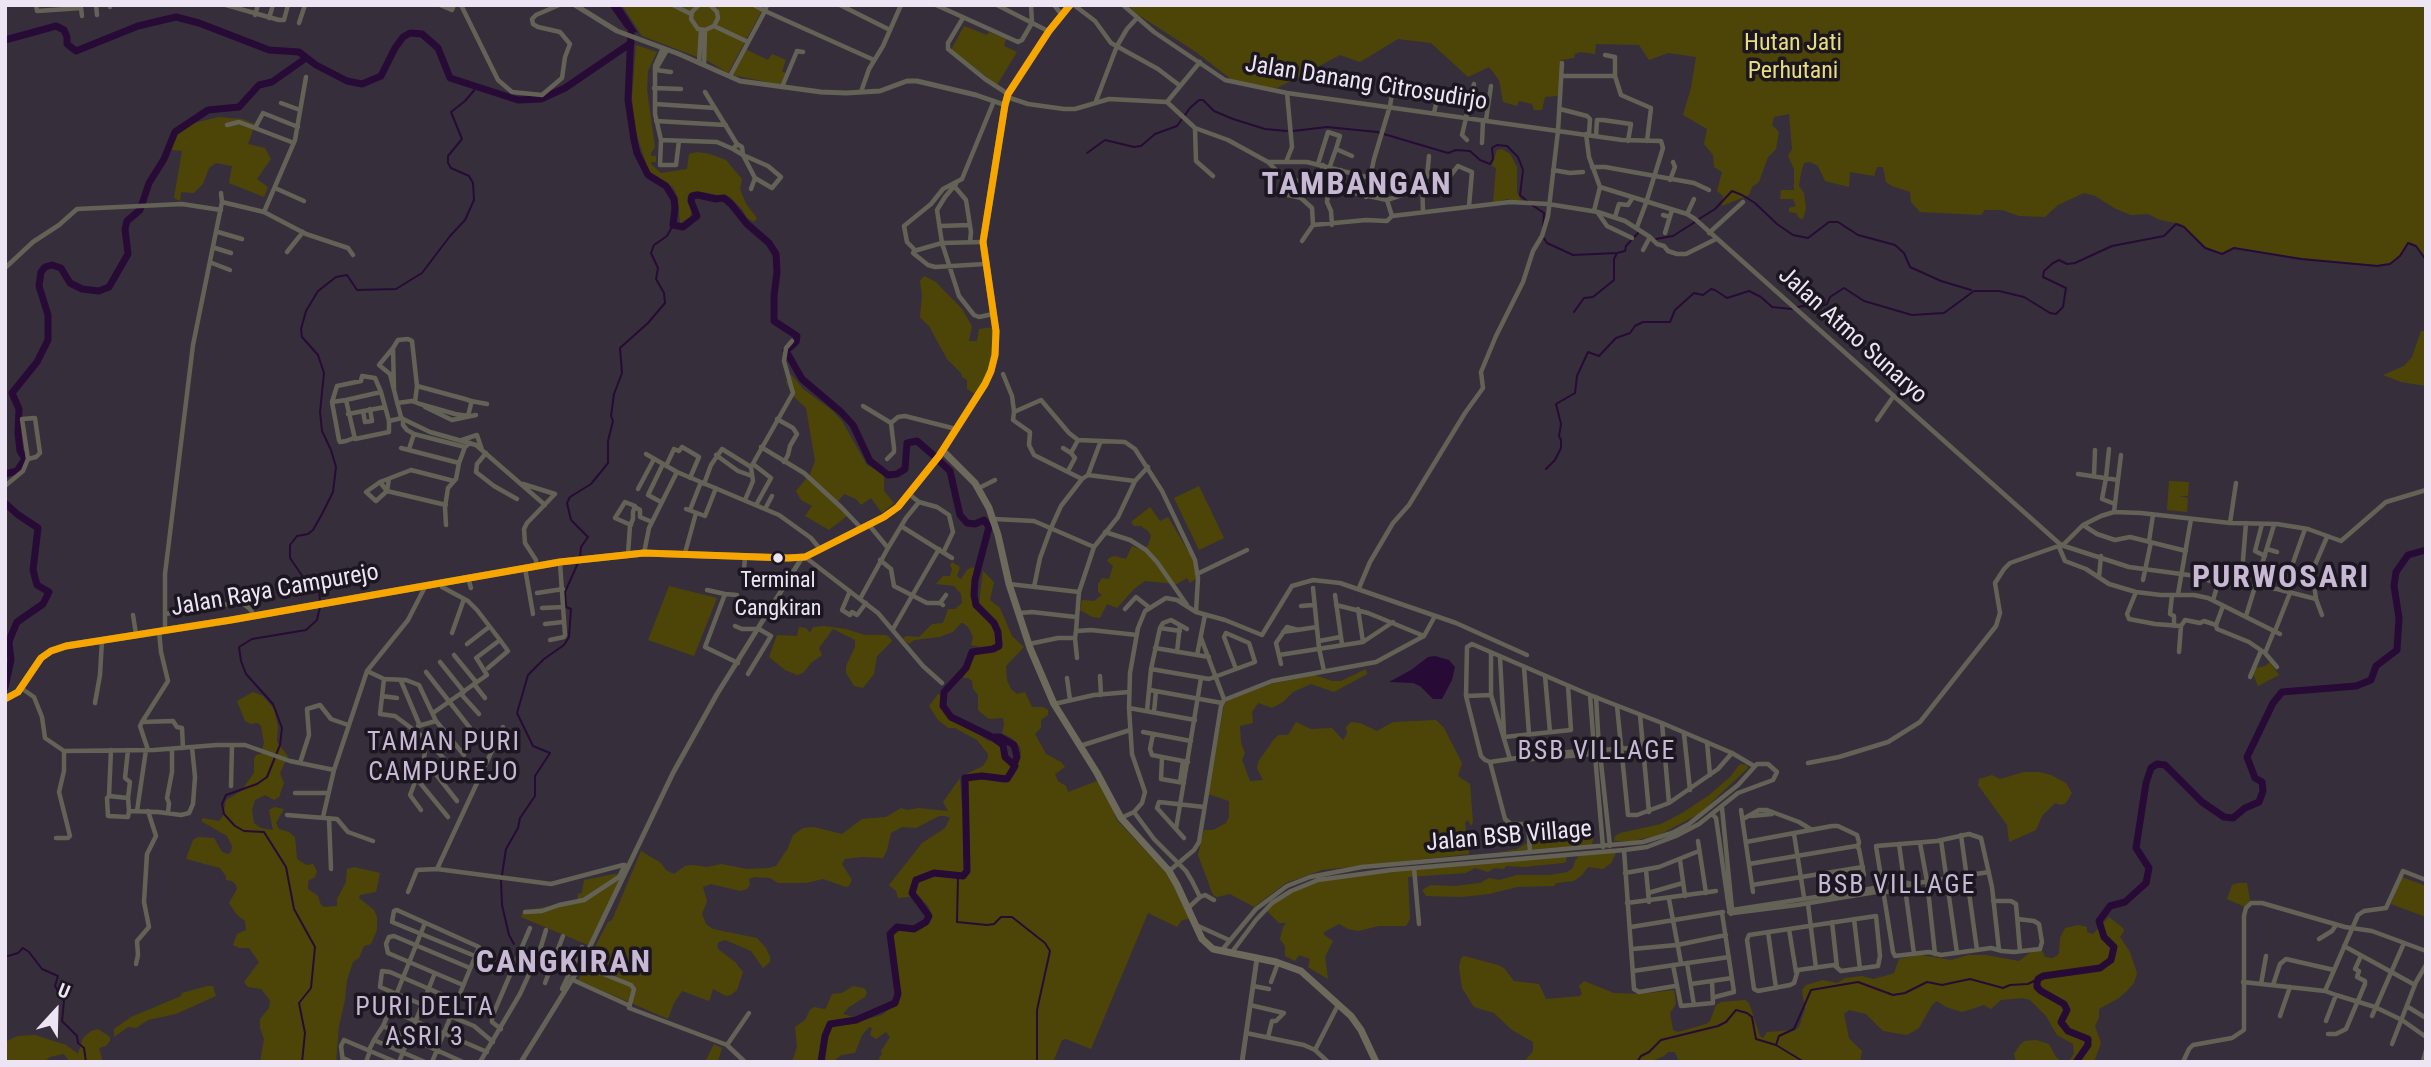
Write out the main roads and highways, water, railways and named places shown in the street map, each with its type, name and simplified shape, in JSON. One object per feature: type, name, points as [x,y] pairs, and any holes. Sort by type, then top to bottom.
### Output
[{"type":"main road","name":"Jalan Raya Campurejo","points":[[6,699],[18,692],[33,668],[46,654],[66,646],[560,562],[644,553],[788,558],[804,556],[869,525],[898,507],[939,456],[991,371],[995,345],[994,314],[983,242],[1007,99],[1049,31],[1072,5]]},
{"type":"main road","points":[[939,456],[979,488],[994,519],[1009,584],[1029,644],[1054,704],[1121,818],[1169,871],[1205,943],[1213,949],[1278,963],[1301,971],[1361,1030],[1376,1062]]},
{"type":"waterway","points":[[5,40],[56,26],[64,30],[67,44],[76,51],[138,26],[176,17],[269,50],[299,52],[316,65],[347,81],[362,84],[381,76],[403,37],[410,33],[422,34],[438,48],[450,78],[518,100],[541,99],[565,88],[631,43]]},
{"type":"waterway","points":[[631,32],[628,100],[634,140],[648,175],[666,186],[674,199],[673,225],[683,227],[697,216],[691,201],[692,196],[724,198],[731,204],[747,224],[769,243],[776,254],[774,321],[797,336],[796,342],[786,351],[802,379],[853,425],[870,461],[888,475],[905,469],[907,443],[917,441],[950,471],[960,515],[967,523],[975,524],[984,520],[989,527],[975,580],[974,595],[976,605],[994,623],[999,646],[972,652],[966,668],[944,692],[943,706],[951,717],[1003,745],[1005,757],[1015,766],[1007,779],[982,776],[965,778],[967,871],[963,876],[934,873],[916,880],[912,893],[929,916],[926,922],[914,929],[897,927],[890,934],[898,994],[895,1003],[856,1020],[830,1024],[821,1062]]},
{"type":"waterway","points":[[5,474],[17,471],[25,459],[20,451],[19,409],[12,393],[37,362],[48,340],[48,315],[39,286],[41,272],[52,265],[61,268],[70,283],[82,289],[99,291],[109,287],[128,254],[125,229],[127,221],[140,210],[149,183],[164,159],[175,132],[208,110],[239,107],[259,85],[272,82],[306,58]]},
{"type":"waterway","points":[[320,601],[319,589],[303,577],[290,558],[290,545],[297,536],[313,530],[322,514],[333,492],[336,467],[322,431],[320,412],[324,373],[318,355],[302,337],[301,329],[306,311],[318,291],[336,277],[347,275],[357,290],[396,289],[422,273],[465,220],[474,200],[473,183],[469,176],[451,168],[448,163],[448,156],[462,139],[451,112],[477,87]]},
{"type":"waterway","points":[[1087,153],[1105,140],[1134,147],[1141,146],[1155,134],[1177,126],[1199,100],[1203,100],[1214,111],[1233,119],[1265,129],[1287,131]]},
{"type":"waterway","points":[[1293,131],[1327,127],[1377,132],[1448,153],[1456,150],[1470,151],[1490,164],[1493,159],[1492,148],[1497,145],[1507,146],[1518,157],[1523,170],[1520,195],[1528,202]]},
{"type":"waterway","points":[[1699,219],[1715,209],[1732,191],[1755,203],[1793,235],[1808,238],[1829,222],[1838,222],[1858,235],[1895,245],[1904,253],[1910,267],[1941,281],[1971,290]]},
{"type":"waterway","points":[[1532,205],[1544,213],[1543,228]]},
{"type":"waterway","points":[[1656,239],[1673,236],[1695,222]]},
{"type":"waterway","points":[[1546,469],[1561,448],[1561,424],[1556,404],[1575,393],[1577,376],[1588,352],[1599,356],[1616,338],[1630,333],[1635,326],[1643,322],[1670,322],[1675,310],[1694,293],[1703,295],[1711,289],[1727,298],[1749,291],[1772,307],[1791,309],[1802,306],[1820,307],[1844,288],[1864,301],[1912,315],[1944,313],[1974,291],[1999,291],[2024,297],[2056,314],[2063,307],[2066,288],[2043,277],[2044,271],[2053,263],[2059,260],[2067,264],[2075,263],[2112,246],[2164,236],[2176,224],[2184,227],[2205,248],[2222,254],[2234,248],[2301,259],[2377,266],[2390,264],[2400,256],[2408,243],[2416,246],[2426,260]]},
{"type":"waterway","points":[[580,557],[581,547],[588,537],[571,520],[567,503],[570,497],[591,484],[608,463],[614,394],[622,373],[620,348],[648,323],[665,303],[664,293],[656,279],[658,268],[651,253],[654,245],[667,236],[673,225]]},
{"type":"waterway","points":[[1574,312],[1584,298],[1593,297],[1614,280],[1614,259],[1617,253],[1625,251],[1626,246],[1638,233]]},
{"type":"waterway","points":[[1543,237],[1547,243],[1573,255],[1617,253]]},
{"type":"waterway","points":[[5,503],[38,528],[33,570],[37,585],[49,592],[43,604],[17,622],[9,643],[11,660],[5,687]]},
{"type":"waterway","points":[[2076,1062],[2088,1045],[2088,1039],[2068,1031],[2061,1022],[2067,1010],[2064,1004],[2041,991],[2037,987],[2038,979],[2100,968],[2111,960],[2114,947],[2104,937],[2099,921],[2110,906],[2125,902],[2146,883],[2149,868],[2136,848],[2146,783],[2151,768],[2157,764],[2165,765],[2202,802],[2224,817],[2233,818],[2245,808],[2259,802],[2263,791],[2262,782],[2255,778],[2247,757],[2273,703],[2282,692],[2356,686],[2371,680],[2376,666],[2397,650],[2399,618],[2394,586],[2396,572],[2408,555],[2426,550]]},
{"type":"waterway","points":[[502,875],[506,849],[518,828],[520,818],[535,796],[535,776],[550,753],[533,746],[517,713],[528,675],[564,645],[569,637],[571,609],[566,607],[565,592],[578,563]]},
{"type":"waterway","points":[[302,1062],[305,1033],[299,1003],[311,988],[315,947],[294,909],[286,867],[264,832],[244,831],[235,826],[224,814],[222,804],[226,795],[257,784],[267,777],[280,745],[282,728],[273,704],[246,674],[239,647],[252,639],[306,630],[317,620],[320,607]]},
{"type":"waterway","points":[[992,737],[1000,737],[1014,745],[1017,757],[1014,764]]},
{"type":"waterway","points":[[958,876],[957,922],[987,925],[994,924],[1001,917],[1012,917],[1045,943],[1050,951],[1037,1010],[1037,1062]]},
{"type":"waterway","points":[[501,881],[502,905],[509,935],[514,944]]},
{"type":"waterway","points":[[5,957],[18,953],[23,948],[42,969],[58,976],[55,986],[64,1001],[62,1021],[77,1036],[78,1043],[84,1048],[86,1062]]},
{"type":"waterway","points":[[1804,1062],[1776,1045],[1779,1036],[1794,1029],[1811,990],[1858,982],[1893,995],[1905,993],[1927,982],[1942,985],[1970,979],[2003,988],[2028,984],[2038,979]]},
{"type":"waterway","points":[[1637,1062],[1661,1040],[1718,1026],[1726,1022],[1736,1010],[1752,1017],[1756,1039],[1776,1045]]},
{"type":"waterway","points":[[823,1058],[826,1062]]},
{"type":"place","name":"Terminal Cangkiran","points":[[778,558]]},
{"type":"district","name":"TAMBANGAN","points":[[1357,186]]},
{"type":"district","name":"PURWOSARI","points":[[2281,579]]},
{"type":"district","name":"BSB VILLAGE","points":[[1597,752]]},
{"type":"district","name":"TAMAN PURI CAMPUREJO","points":[[444,758]]},
{"type":"district","name":"BSB VILLAGE","points":[[1897,886]]},
{"type":"district","name":"CANGKIRAN","points":[[564,964]]},
{"type":"district","name":"PURI DELTA ASRI 3","points":[[425,1023]]},
{"type":"park label","name":"Hutan Jati Perhutani","points":[[1793,58]]}]
